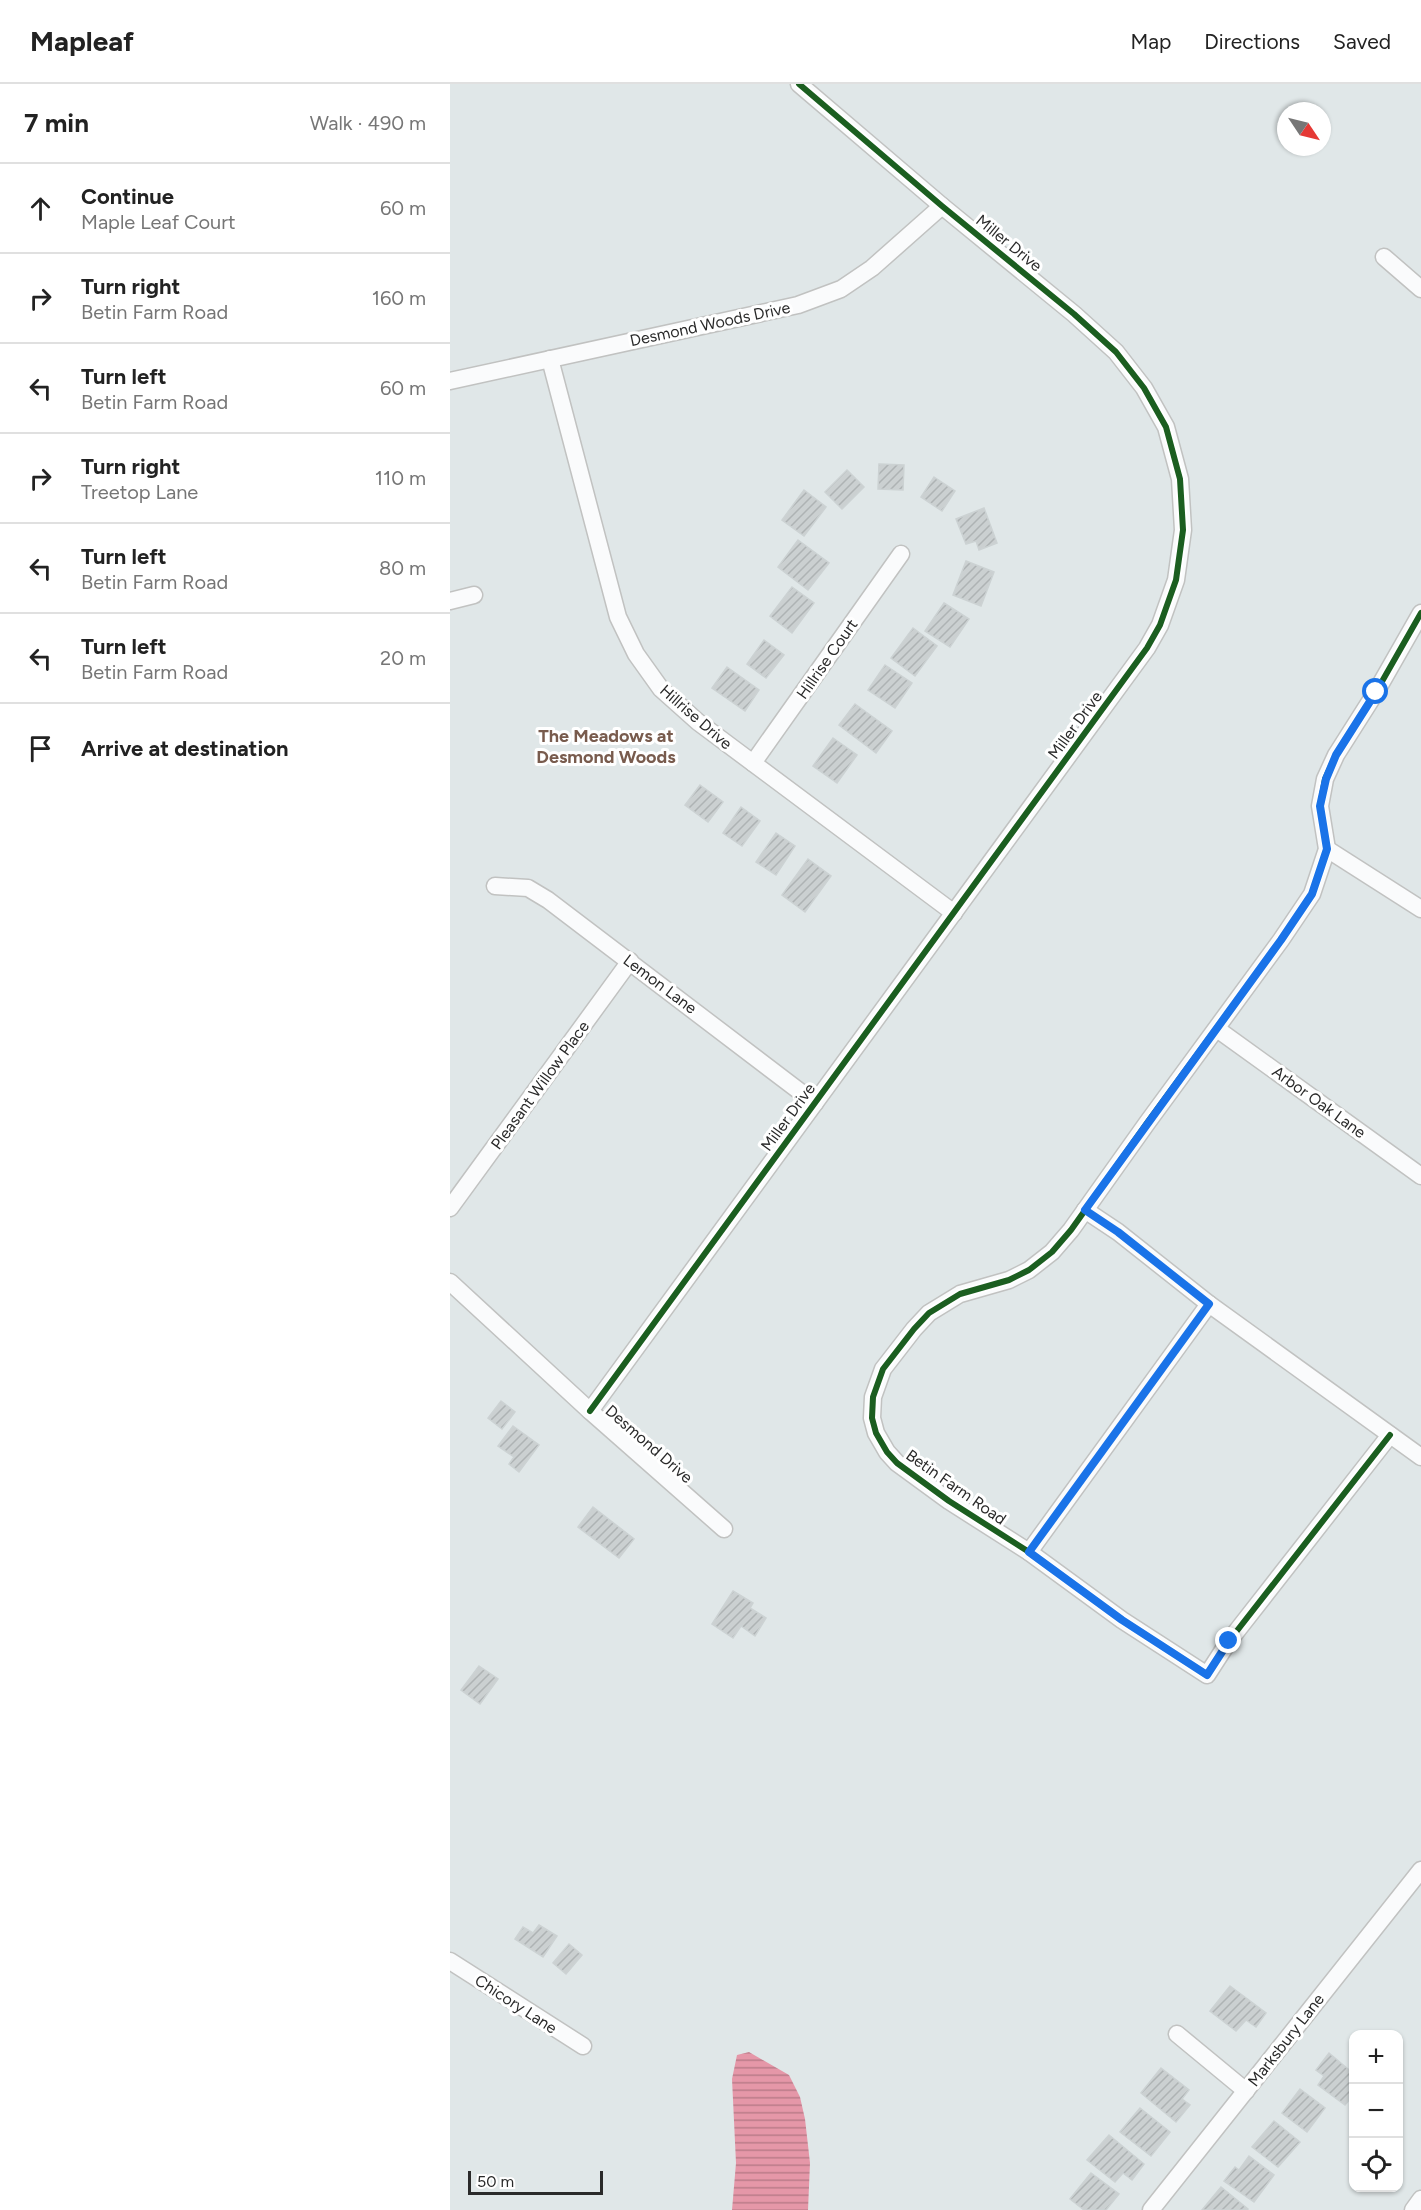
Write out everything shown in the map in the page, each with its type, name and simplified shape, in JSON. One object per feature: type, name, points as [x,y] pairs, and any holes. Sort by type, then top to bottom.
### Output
[{"type":"street","name":"Miller Drive","points":[[590,1411],[1148,648],[1160,625],[1176,580],[1183,530],[1180,479],[1166,427],[1144,388],[1116,352],[1074,314],[942,206],[799,84]]},
{"type":"street","name":"Desmond Woods Drive","points":[[450,381],[798,305],[841,289],[872,268],[942,206]]},
{"type":"street","points":[[1384,257],[1421,289]]},
{"type":"street","name":"Hillrise Drive","points":[[549,359],[618,617],[636,654],[661,689],[698,722],[954,913]]},
{"type":"street","name":"Hillrise Court","points":[[753,763],[901,554]]},
{"type":"street","points":[[450,601],[474,595]]},
{"type":"street","points":[[1421,613],[1415,636],[1336,755],[1326,779],[1320,806],[1327,849],[1421,909]]},
{"type":"street","name":"Betin Farm Road","points":[[1327,849],[1312,894],[1217,1029],[1052,1252],[1029,1270],[1009,1280],[960,1294],[929,1313],[883,1369],[873,1397],[872,1418],[876,1433],[886,1452],[897,1463],[1029,1552],[1122,1620],[1207,1675],[1229,1641],[1390,1435]]},
{"type":"street","name":"Lemon Lane","points":[[495,886],[528,888],[548,900],[815,1103]]},
{"type":"street","name":"Pleasant Willow Place","points":[[450,1208],[630,961]]},
{"type":"street","name":"Arbor Oak Lane","points":[[1217,1029],[1421,1176]]},
{"type":"street","points":[[1085,1210],[1118,1232],[1209,1304],[1421,1457]]},
{"type":"street","name":"Desmond Drive","points":[[450,1282],[590,1411],[724,1529]]},
{"type":"street","points":[[1029,1552],[1209,1304]]},
{"type":"street","name":"Marksbury Lane","points":[[1151,2210],[1421,1870]]},
{"type":"street","name":"Chicory Lane","points":[[450,1961],[583,2046]]},
{"type":"street","points":[[1177,2034],[1246,2091]]},
{"type":"street","points":[[1413,2210],[1421,2199]]},
{"type":"shaded area","points":[[749,2052],[789,2075],[800,2097],[810,2163],[808,2210],[732,2210],[736,2163],[732,2079],[737,2055]]},
{"type":"building","points":[[879,464],[904,465],[903,490],[878,489]]},
{"type":"building","points":[[847,470],[864,487],[842,509],[825,492]]},
{"type":"building","points":[[934,477],[955,491],[942,511],[921,497]]},
{"type":"building","points":[[804,490],[826,507],[804,536],[782,520]]},
{"type":"building","points":[[984,508],[997,543],[979,550],[976,541],[966,544],[956,519]]},
{"type":"building","points":[[798,540],[829,563],[808,590],[778,567]]},
{"type":"building","points":[[966,561],[994,572],[981,606],[953,595]]},
{"type":"building","points":[[792,587],[814,603],[792,633],[770,616]]},
{"type":"building","points":[[944,603],[969,619],[950,647],[925,631]]},
{"type":"building","points":[[913,628],[937,646],[915,676],[891,658]]},
{"type":"building","points":[[764,640],[784,655],[766,678],[747,664]]},
{"type":"building","points":[[885,665],[912,683],[895,708],[868,690]]},
{"type":"building","points":[[727,667],[759,690],[745,711],[712,688]]},
{"type":"building","points":[[855,704],[892,731],[876,753],[839,725]]},
{"type":"building","points":[[833,738],[857,755],[837,783],[813,766]]},
{"type":"building","points":[[700,785],[723,802],[708,822],[685,805]]},
{"type":"building","points":[[741,807],[760,821],[742,846],[723,833]]},
{"type":"building","points":[[776,833],[795,846],[776,875],[756,862]]},
{"type":"building","points":[[808,859],[831,876],[805,912],[782,895]]},
{"type":"building","points":[[501,1401],[515,1412],[502,1429],[488,1418]]},
{"type":"building","points":[[513,1426],[539,1445],[519,1472],[509,1464],[514,1457],[498,1446]]},
{"type":"building","points":[[593,1507],[634,1539],[619,1558],[578,1527]]},
{"type":"building","points":[[733,1591],[753,1603],[750,1608],[766,1618],[755,1636],[741,1626],[733,1638],[712,1624]]},
{"type":"building","points":[[479,1666],[498,1679],[480,1704],[461,1690]]},
{"type":"building","points":[[539,1925],[557,1936],[543,1957],[515,1939],[523,1927],[533,1933]]},
{"type":"building","points":[[569,1944],[582,1955],[566,1974],[553,1963]]},
{"type":"building","points":[[1230,1986],[1266,2013],[1256,2027],[1246,2020],[1236,2031],[1210,2011]]},
{"type":"building","points":[[1329,2053],[1349,2070],[1349,2100],[1345,2105],[1318,2085],[1324,2076],[1316,2070]]},
{"type":"building","points":[[1161,2068],[1189,2090],[1182,2099],[1190,2105],[1176,2122],[1141,2093]]},
{"type":"building","points":[[1300,2089],[1325,2108],[1307,2132],[1282,2113]]},
{"type":"building","points":[[1140,2108],[1170,2132],[1151,2156],[1120,2132]]},
{"type":"building","points":[[1274,2121],[1300,2142],[1278,2167],[1252,2147]]},
{"type":"building","points":[[1109,2135],[1144,2164],[1132,2180],[1123,2173],[1115,2182],[1087,2160]]},
{"type":"building","points":[[1249,2156],[1274,2175],[1254,2202],[1224,2181],[1235,2167],[1239,2170]]},
{"type":"building","points":[[1091,2173],[1119,2194],[1106,2210],[1084,2210],[1070,2199]]},
{"type":"building","points":[[1221,2187],[1248,2209],[1202,2210]]},
{"type":"cycle path","points":[[590,1411],[1147,648],[1160,625],[1176,580],[1183,530],[1180,479],[1166,427],[1144,388],[1116,352],[1074,314],[942,206],[799,84]]},
{"type":"cycle path","points":[[1390,1435],[1229,1641],[1207,1675],[1122,1620],[1029,1552],[949,1501],[897,1463],[887,1452],[876,1433],[872,1418],[873,1397],[883,1369],[929,1313],[960,1294],[1009,1280],[1029,1270],[1052,1252],[1071,1230],[1281,940],[1312,894],[1327,849],[1320,806],[1325,779],[1336,755],[1376,692],[1421,613]]},
{"type":"district","name":"The Meadows at Desmond Woods","points":[[606,746]]},
{"type":"route","points":[[1229,1641],[1207,1675],[1122,1620],[1029,1552],[1209,1304],[1118,1232],[1085,1210],[1312,894],[1327,849],[1320,806],[1326,779],[1336,755],[1376,692]]}]
